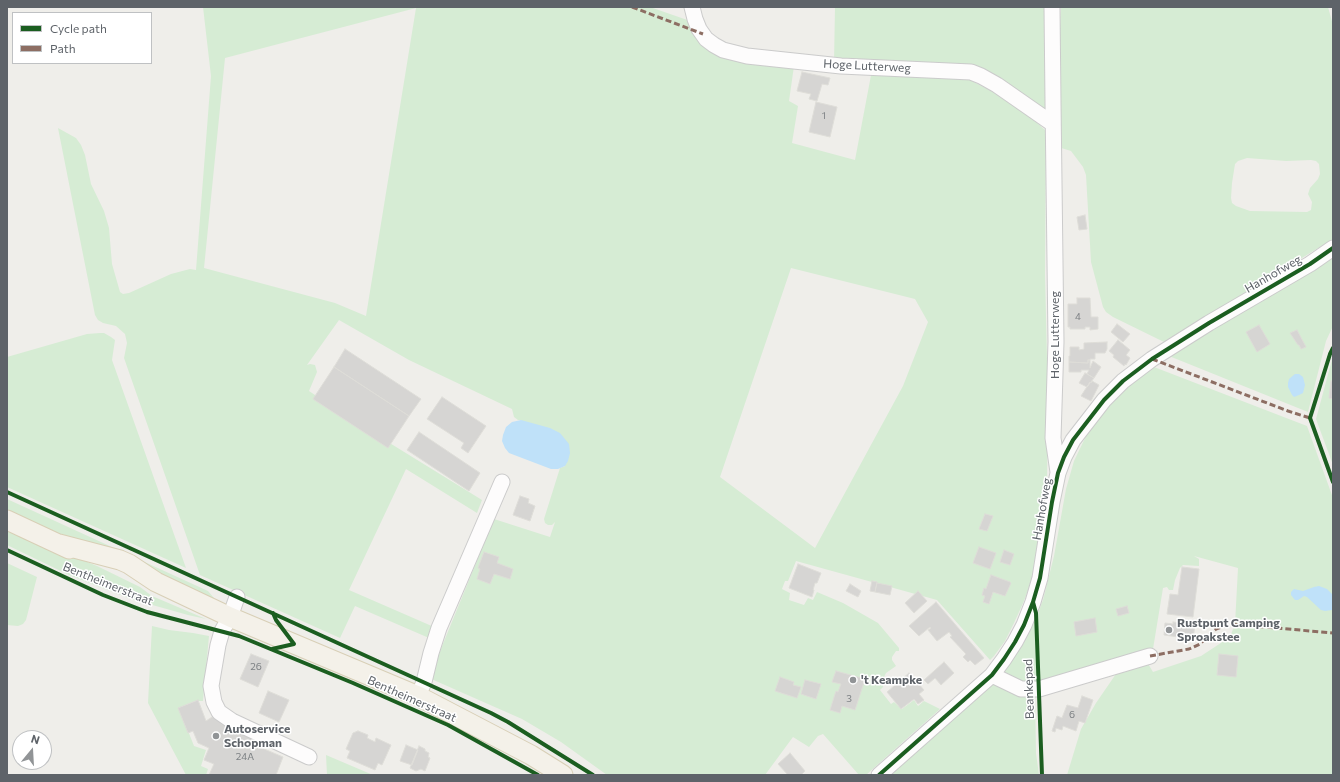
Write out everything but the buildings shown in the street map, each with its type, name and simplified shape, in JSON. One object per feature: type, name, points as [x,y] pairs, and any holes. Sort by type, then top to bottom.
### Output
[{"type":"main road","name":"Bentheimerstraat","points":[[7,520],[59,544],[120,560],[129,564],[226,624],[418,696],[531,755],[563,775]]},
{"type":"street","name":"Hoge Lutterweg","points":[[692,7],[699,29],[706,39],[723,50],[747,56],[841,66],[971,72],[997,85],[1053,124]]},
{"type":"street","name":"Hoge Lutterweg","points":[[1052,7],[1056,342],[1052,438],[1058,473]]},
{"type":"street","name":"Hanhofweg","points":[[879,775],[992,675],[1004,660],[1015,642],[1024,625],[1033,602],[1040,578],[1058,473],[1073,440],[1104,400],[1123,380],[1152,359],[1209,323],[1310,264],[1333,248]]},
{"type":"street","points":[[418,696],[424,682],[431,652],[439,628],[502,482]]},
{"type":"street","points":[[237,597],[218,645],[212,686],[214,702],[219,712],[232,721],[309,757]]},
{"type":"street","name":"Beankepad","points":[[992,675],[1021,689],[1039,689],[1150,656]]},
{"type":"green space","points":[[203,7],[650,7],[693,22],[702,41],[794,66],[789,101],[798,106],[792,143],[855,160],[872,70],[953,77],[970,80],[993,92],[1034,120],[1046,131],[1045,274],[1048,402],[1047,482],[1039,548],[1034,573],[1024,601],[1005,641],[990,660],[937,600],[796,561],[788,581],[785,581],[782,589],[790,593],[789,600],[804,605],[808,598],[813,600],[817,592],[843,603],[878,623],[899,648],[899,651],[896,651],[892,657],[892,660],[896,666],[886,673],[883,687],[880,690],[891,704],[894,702],[902,709],[914,700],[918,706],[924,701],[940,709],[866,775],[859,775],[823,734],[818,736],[809,747],[793,737],[765,775],[607,775],[561,742],[522,719],[429,678],[494,519],[550,537],[555,522],[552,525],[548,525],[545,523],[544,519],[560,468],[565,466],[521,420],[514,417],[512,409],[409,360],[339,320],[307,365],[315,365],[317,372],[309,391],[354,421],[482,500],[477,513],[406,469],[349,590],[434,627],[429,638],[355,606],[340,638],[200,575],[124,358],[127,343],[125,334],[116,326],[103,323],[98,320],[95,315],[58,128],[76,138],[81,145],[85,155],[91,184],[104,211],[109,228],[112,264],[120,292],[123,294],[129,293],[171,274],[190,269],[196,270],[211,76]],"holes":[[[416,8],[366,316],[335,303],[204,268],[225,58]],[[791,268],[915,299],[928,322],[903,386],[815,548],[720,477]]]},
{"type":"green space","points":[[835,7],[1050,7],[1046,116],[998,83],[834,63]]},
{"type":"green space","points":[[1061,7],[1328,7],[1333,25],[1333,239],[1164,342],[1113,317],[1106,312],[1103,307],[1091,262],[1086,175],[1083,167],[1071,151],[1058,147],[1058,73]],"holes":[[[1247,158],[1286,161],[1311,160],[1316,161],[1319,164],[1320,174],[1318,179],[1310,188],[1308,194],[1312,202],[1311,210],[1307,212],[1250,211],[1232,203],[1232,183],[1235,164],[1238,161]]]},
{"type":"green space","points":[[1333,257],[1333,326],[1326,341],[1308,412],[1169,356],[1304,272]]},
{"type":"green space","points":[[104,333],[115,340],[112,360],[186,568],[7,487],[7,357],[87,334]]},
{"type":"green space","points":[[1333,356],[1333,465],[1316,419]]},
{"type":"green space","points":[[1154,367],[1307,426],[1333,498],[1333,775],[1067,775],[1081,729],[1096,703],[1118,671],[1147,662],[1153,672],[1201,656],[1230,637],[1235,624],[1238,568],[1194,556],[1199,559],[1199,566],[1183,565],[1180,568],[1175,580],[1173,590],[1169,590],[1167,587],[1163,588],[1153,649],[1033,685],[1023,684],[1003,672],[1023,644],[1035,621],[1043,600],[1054,556],[1066,489],[1074,461],[1087,434],[1100,415],[1115,398]]},
{"type":"green space","points":[[7,499],[208,591],[214,598],[215,602],[70,543],[7,511]]},
{"type":"green space","points":[[7,529],[97,566],[140,587],[152,596],[206,619],[131,599],[69,575],[7,545]]},
{"type":"green space","points":[[7,563],[37,577],[26,620],[23,624],[18,626],[7,625]]},
{"type":"green space","points":[[152,626],[209,636],[203,701],[195,701],[179,708],[194,746],[206,750],[201,766],[208,769],[206,775],[186,775],[148,703]]},
{"type":"green space","points":[[992,682],[1035,694],[1036,753],[1039,775],[891,774]]},
{"type":"green space","points":[[326,755],[373,775],[327,775]]},
{"type":"water","points":[[1295,374],[1299,374],[1303,377],[1305,385],[1303,393],[1294,397],[1288,387],[1288,383],[1289,379]]},
{"type":"water","points":[[521,420],[550,428],[560,433],[569,444],[570,453],[565,466],[558,469],[551,469],[509,453],[502,441],[503,435],[506,427],[512,422]]},
{"type":"water","points":[[1319,586],[1327,589],[1333,595],[1332,610],[1321,610],[1307,597],[1304,596],[1298,600],[1295,600],[1291,595],[1291,592],[1294,589],[1303,591]]},
{"type":"marked path","points":[[632,7],[703,34]]},
{"type":"marked path","points":[[1152,359],[1310,418]]},
{"type":"marked path","points":[[1150,656],[1189,649],[1200,644],[1216,629],[1231,624],[1333,633]]},
{"type":"cycle path","points":[[879,775],[992,675],[1015,642],[1024,625],[1033,602],[1040,578],[1058,473],[1073,440],[1104,400],[1123,381],[1152,359],[1209,323],[1310,264],[1333,248]]},
{"type":"cycle path","points":[[1333,348],[1310,418],[1333,482]]},
{"type":"cycle path","points":[[7,492],[491,713],[593,775]]},
{"type":"cycle path","points":[[7,550],[103,595],[147,612],[239,636],[353,683],[448,725],[538,775]]},
{"type":"cycle path","points":[[1033,602],[1036,613],[1042,775]]},
{"type":"cycle path","points":[[272,649],[294,644],[276,620],[273,613]]},
{"type":"place","name":"Rustpunt Camping Sproakstee","points":[[1169,630]]},
{"type":"place","name":"'t Keampke","points":[[853,680]]},
{"type":"place","name":"Autoservice Schopman","points":[[216,736]]}]
